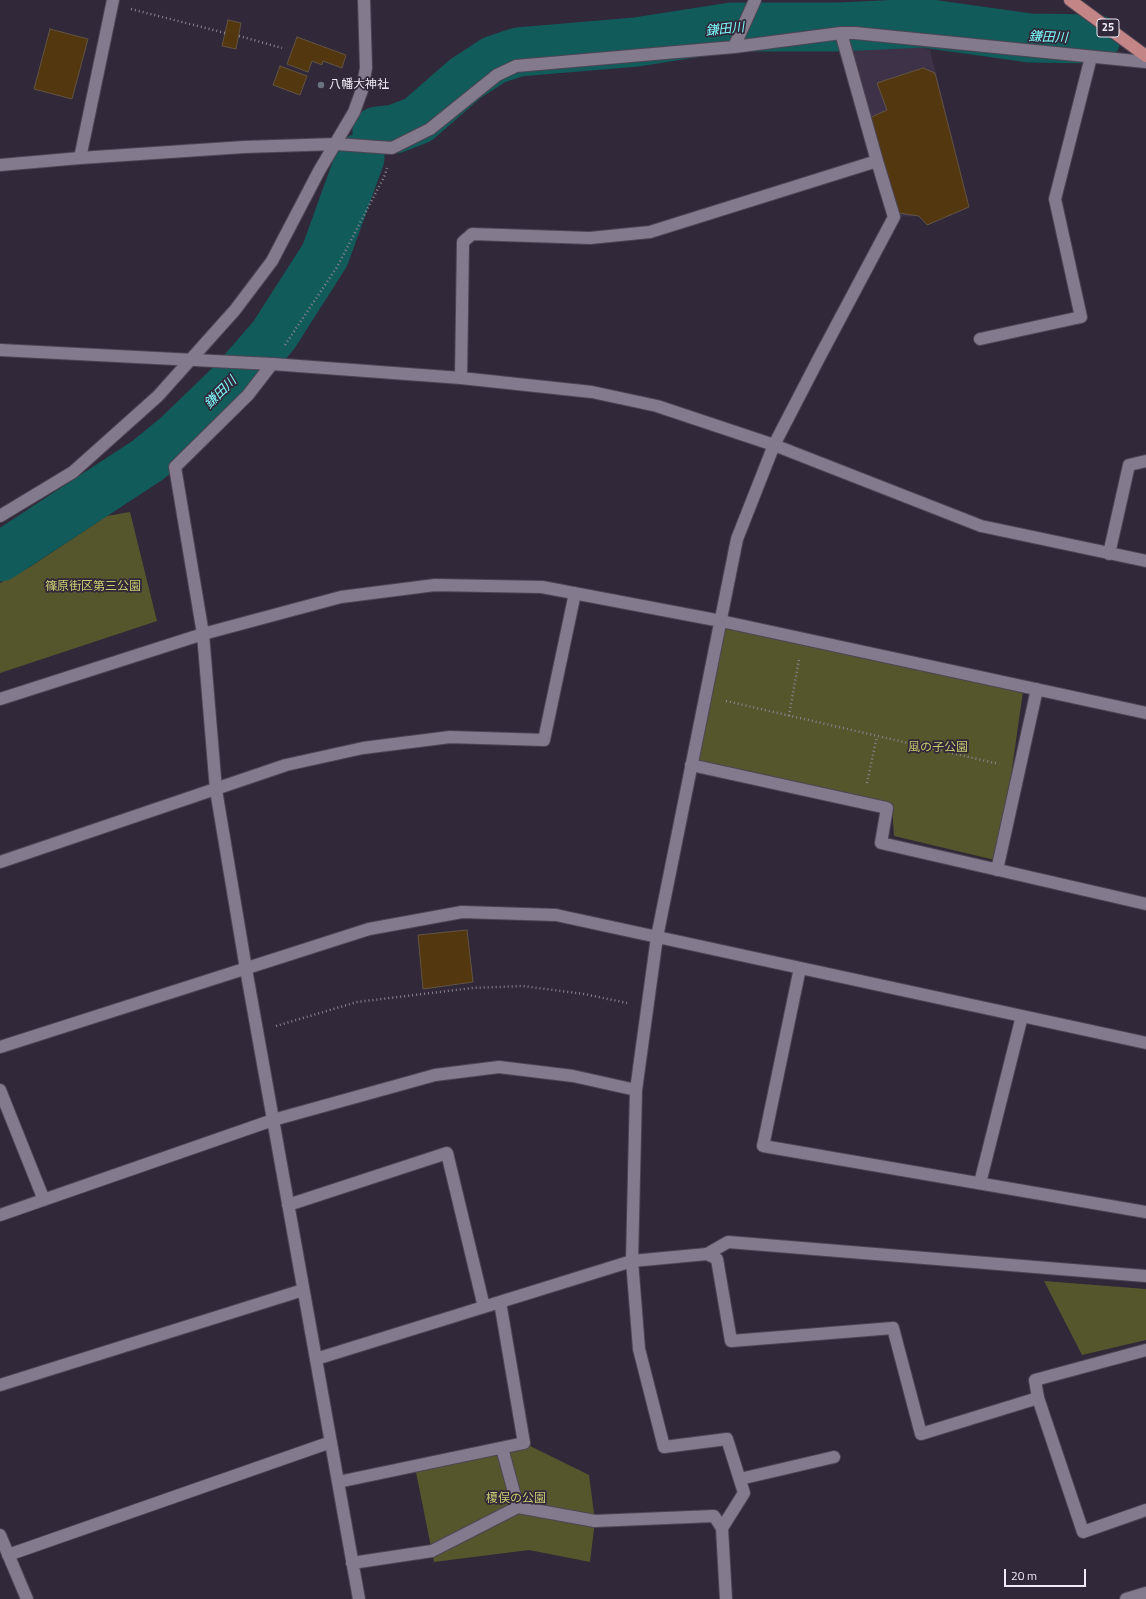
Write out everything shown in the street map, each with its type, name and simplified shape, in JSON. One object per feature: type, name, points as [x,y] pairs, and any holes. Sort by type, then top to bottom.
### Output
[{"type":"main road","name":"25","points":[[1070,0],[1146,56]]},
{"type":"street","points":[[0,516],[73,472],[158,396],[192,360],[235,310],[272,261],[319,171],[354,112],[362,90],[366,68],[364,0]]},
{"type":"street","points":[[734,47],[755,0]]},
{"type":"street","points":[[80,158],[113,2]]},
{"type":"street","points":[[722,1528],[744,1493],[727,1439],[664,1447],[639,1349],[632,1261],[636,1090],[657,937],[737,539],[774,445],[894,217],[841,33]]},
{"type":"street","points":[[0,165],[80,158],[237,148],[336,144],[392,148],[430,129],[497,75],[516,66],[734,47],[841,33],[1146,62]]},
{"type":"street","points":[[980,339],[1081,317],[1055,199],[1091,57]]},
{"type":"street","points":[[461,378],[463,242],[472,234],[590,238],[650,232],[877,161]]},
{"type":"street","points":[[0,350],[272,364],[461,378],[592,392],[657,406],[774,445],[981,526],[1146,561]]},
{"type":"street","points":[[272,364],[248,395],[175,467],[203,634],[216,790],[257,1032],[359,1599]]},
{"type":"street","points":[[1109,554],[1130,464],[1146,460]]},
{"type":"street","points":[[0,699],[203,634],[341,597],[435,585],[542,587],[721,621],[1146,713]]},
{"type":"street","points":[[0,862],[286,765],[362,748],[450,737],[544,740],[574,593]]},
{"type":"street","points":[[997,870],[1037,689]]},
{"type":"street","points":[[691,765],[887,808],[881,843],[1146,904]]},
{"type":"street","points":[[0,1047],[369,930],[462,912],[556,916],[1146,1043]]},
{"type":"street","points":[[800,968],[763,1146],[1146,1212]]},
{"type":"street","points":[[980,1183],[1022,1016]]},
{"type":"street","points":[[0,1215],[273,1120],[435,1075],[499,1067],[573,1076],[636,1090]]},
{"type":"street","points":[[0,1090],[44,1200]]},
{"type":"street","points":[[288,1205],[447,1153],[484,1307]]},
{"type":"street","points":[[316,1359],[632,1261],[707,1254],[728,1242],[1146,1276]]},
{"type":"street","points":[[707,1254],[717,1259],[731,1341],[893,1328],[921,1434],[1038,1398]]},
{"type":"street","points":[[0,1385],[303,1290]]},
{"type":"street","points":[[338,1482],[524,1444],[500,1302]]},
{"type":"street","points":[[1145,1514],[1083,1532],[1038,1398],[1035,1380],[1146,1350]]},
{"type":"street","points":[[8,1555],[331,1442]]},
{"type":"street","points":[[502,1448],[518,1507]]},
{"type":"street","points":[[740,1479],[834,1456]]},
{"type":"street","points":[[352,1563],[432,1551],[518,1507],[595,1521],[714,1516],[722,1528],[726,1599]]},
{"type":"street","points":[[0,1535],[27,1599]]},
{"type":"street","points":[[1126,1599],[1146,1593]]},
{"type":"path","points":[[113,2],[225,33]]},
{"type":"path","points":[[239,36],[282,48]]},
{"type":"path","points":[[272,364],[306,315],[336,267],[385,175],[392,148]]},
{"type":"path","points":[[789,716],[803,639]]},
{"type":"path","points":[[706,696],[1019,769]]},
{"type":"path","points":[[863,803],[877,736]]},
{"type":"path","points":[[257,1032],[357,1002],[472,988],[522,986],[584,994],[647,1008]]},
{"type":"shaded area","points":[[841,33],[893,37],[930,50],[969,207],[927,225],[919,216],[894,217]]},
{"type":"green space","name":"篠原街区第三公園","points":[[130,512],[157,621],[0,673],[0,583],[30,567],[107,516]]},
{"type":"green space","name":"風の子公園","points":[[725,627],[1023,691],[999,861],[894,836],[892,806],[698,761]]},
{"type":"green space","points":[[1044,1281],[1146,1289],[1146,1340],[1082,1355]]},
{"type":"green space","name":"榎俣の公園","points":[[524,1443],[589,1475],[595,1521],[590,1562],[529,1550],[434,1562],[416,1472]]},
{"type":"building","points":[[228,20],[241,23],[236,49],[222,46]]},
{"type":"building","points":[[50,29],[88,39],[72,99],[34,89]]},
{"type":"building","points":[[297,37],[346,55],[342,68],[323,61],[322,65],[312,61],[308,72],[287,64]]},
{"type":"building","points":[[280,66],[307,76],[300,95],[273,85]]},
{"type":"building","points":[[923,68],[935,73],[969,207],[927,225],[919,216],[899,213],[865,120],[887,110],[877,83]]},
{"type":"building","points":[[467,930],[473,982],[423,989],[418,935]]},
{"type":"waterway","name":"鎌田川","points":[[377,131],[395,129],[418,120],[465,79],[494,60],[518,52],[636,42],[732,27],[839,27],[923,23],[1030,38],[1096,39]]},
{"type":"waterway","name":"鎌田川","points":[[0,557],[148,460],[176,437],[235,380],[274,335],[325,255],[360,158]]},
{"type":"place","name":"八幡大神社","points":[[321,85]]}]
